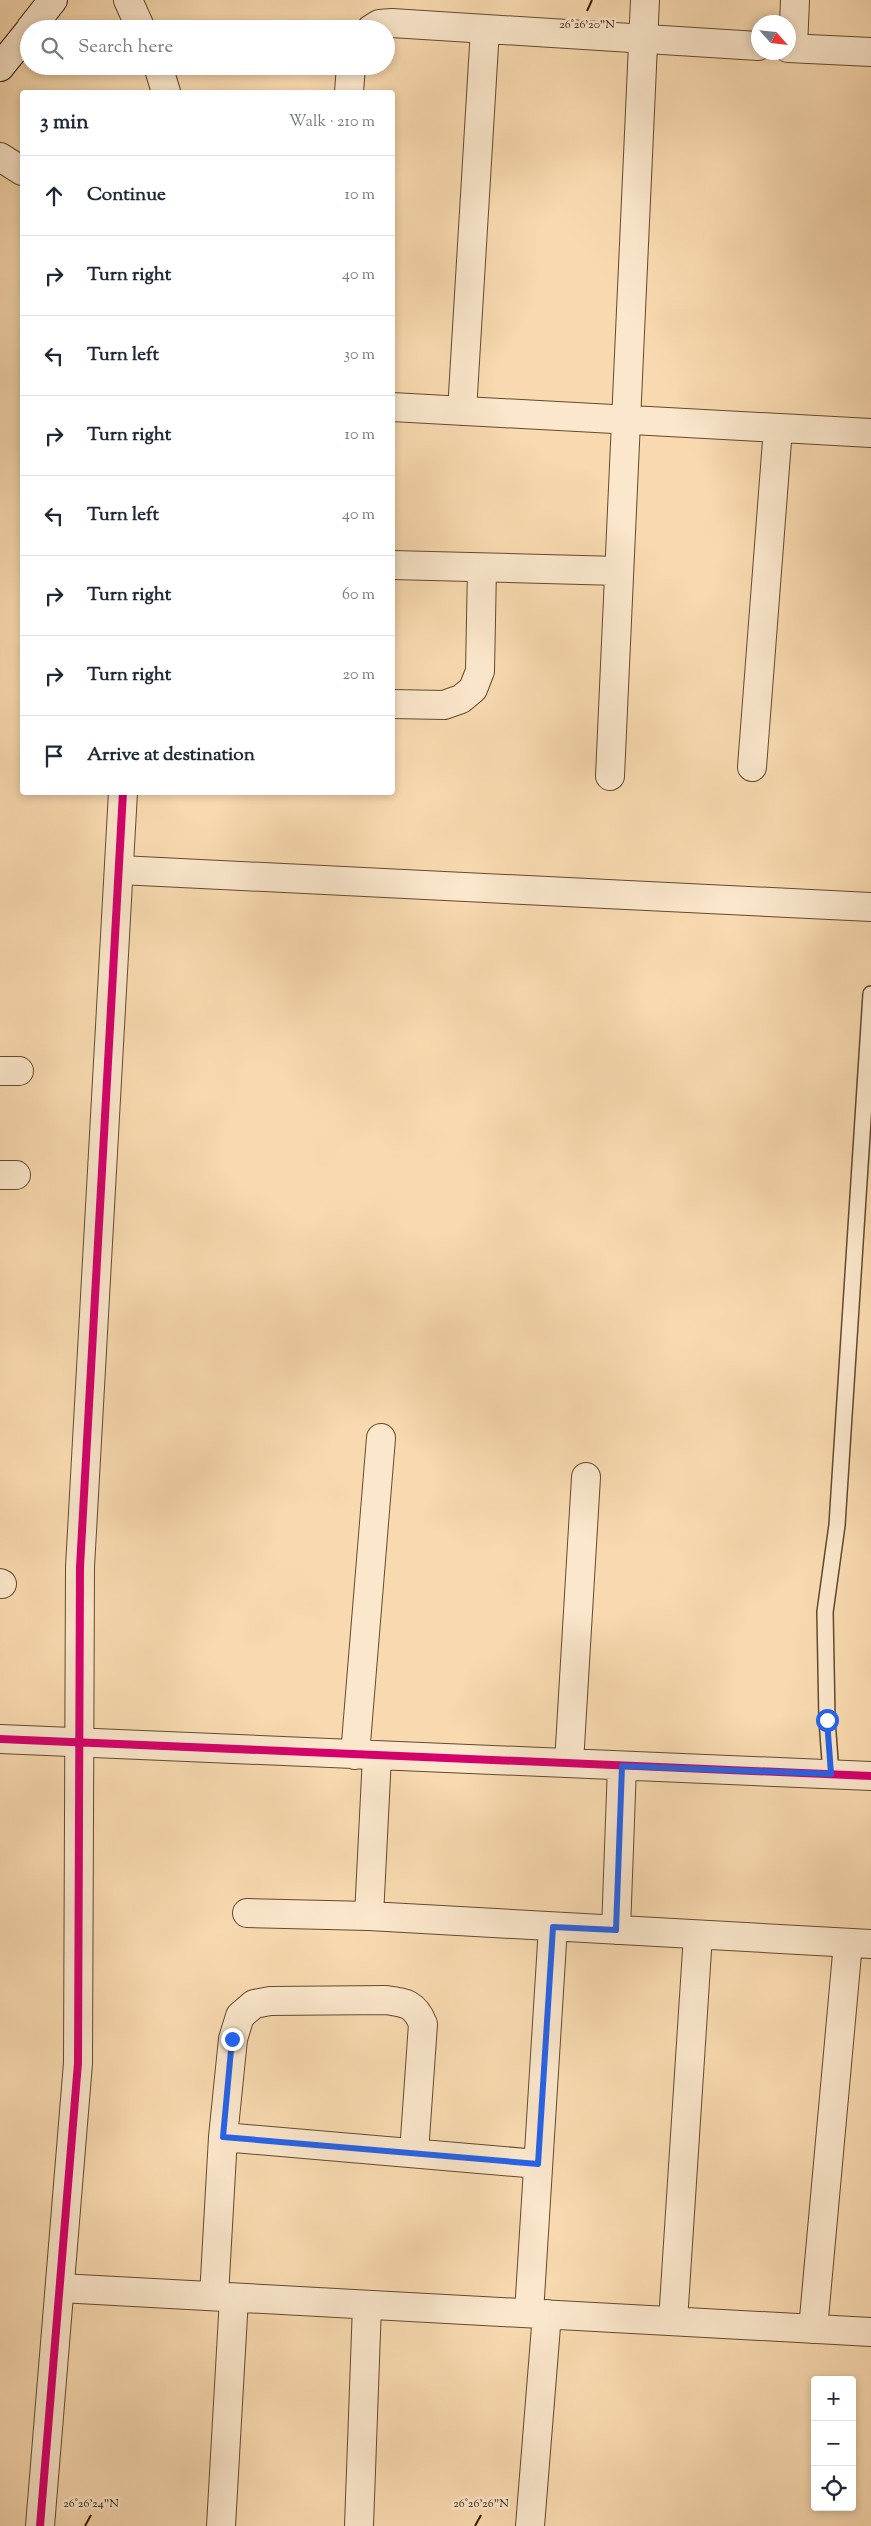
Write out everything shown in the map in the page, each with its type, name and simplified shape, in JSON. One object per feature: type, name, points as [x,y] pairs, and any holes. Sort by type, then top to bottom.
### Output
[{"type":"street","points":[[37,20],[53,0]]},
{"type":"street","points":[[128,0],[137,20]]},
{"type":"street","points":[[610,776],[645,0]]},
{"type":"street","points":[[794,15],[795,0]]},
{"type":"street","points":[[395,23],[751,46]]},
{"type":"street","points":[[462,411],[485,29]]},
{"type":"street","points":[[0,67],[20,41]]},
{"type":"street","points":[[796,48],[871,52]]},
{"type":"street","points":[[349,90],[350,75]]},
{"type":"street","points":[[0,156],[20,170]]},
{"type":"street","points":[[395,407],[871,433]]},
{"type":"street","points":[[752,767],[778,428]]},
{"type":"street","points":[[395,565],[620,571]]},
{"type":"street","points":[[395,704],[444,706],[461,699],[474,689],[480,671],[482,568]]},
{"type":"street","points":[[40,2526],[78,2063],[80,1567],[123,795]]},
{"type":"street","points":[[120,870],[871,906]]},
{"type":"street","points":[[369,1916],[366,1755],[381,1438]]},
{"type":"street","points":[[569,1763],[586,1476]]},
{"type":"street","points":[[0,1739],[79,1744],[871,1776]]},
{"type":"street","points":[[616,1930],[622,1766]]},
{"type":"street","points":[[247,1913],[369,1916],[859,1943],[813,2329]]},
{"type":"street","points":[[530,2526],[538,2314],[538,2164],[553,1927]]},
{"type":"street","points":[[673,2321],[698,1935]]},
{"type":"street","points":[[221,2526],[224,2297],[223,2137],[232,2039],[240,2016],[254,2004],[270,2001],[386,2000],[405,2003],[418,2011],[423,2024],[414,2153]]},
{"type":"street","points":[[223,2137],[538,2164]]},
{"type":"street","points":[[60,2288],[871,2332]]},
{"type":"street","points":[[358,2526],[367,2304]]},
{"type":"lane","points":[[831,1774],[827,1720],[825,1612],[837,1525],[871,994]]},
{"type":"cycle path","points":[[40,2526],[78,2063],[80,1567],[123,795]]},
{"type":"cycle path","points":[[0,1739],[871,1776]]},
{"type":"route","points":[[232,2039],[223,2137],[538,2164],[553,1927],[616,1930],[622,1766],[831,1774],[827,1720]]}]
